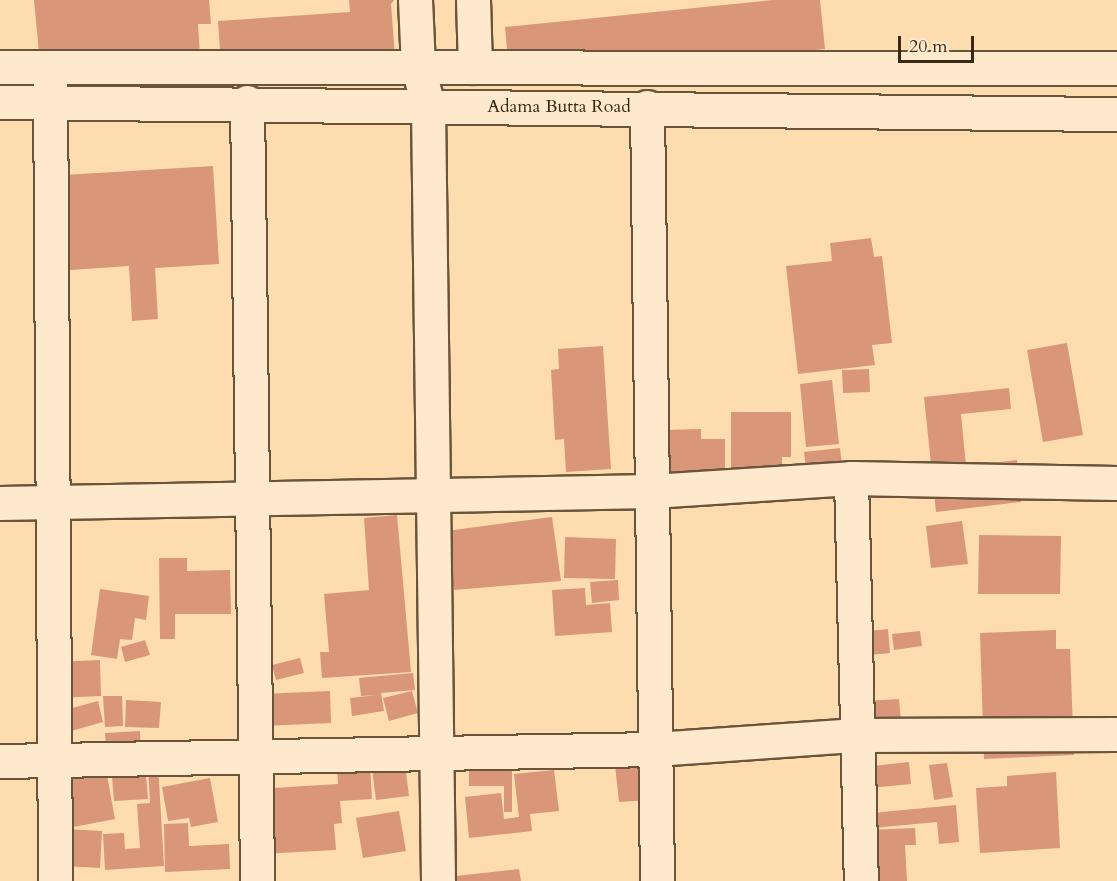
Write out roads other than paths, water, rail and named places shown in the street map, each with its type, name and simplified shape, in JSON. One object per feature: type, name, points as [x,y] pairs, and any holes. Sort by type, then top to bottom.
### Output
[{"type":"street","points":[[415,0],[418,67],[428,106],[438,881]]},
{"type":"street","points":[[473,0],[475,68]]},
{"type":"street","points":[[0,67],[1117,68]]},
{"type":"street","points":[[50,67],[55,881]]},
{"type":"street","name":"Adama Butta Road","points":[[0,102],[247,102],[1117,114]]},
{"type":"street","points":[[247,102],[257,881]]},
{"type":"street","points":[[646,107],[657,881]]},
{"type":"street","points":[[0,503],[652,491],[851,478],[1117,483]]},
{"type":"street","points":[[851,478],[861,881]]},
{"type":"street","points":[[0,761],[655,749],[857,735],[1117,734]]}]
